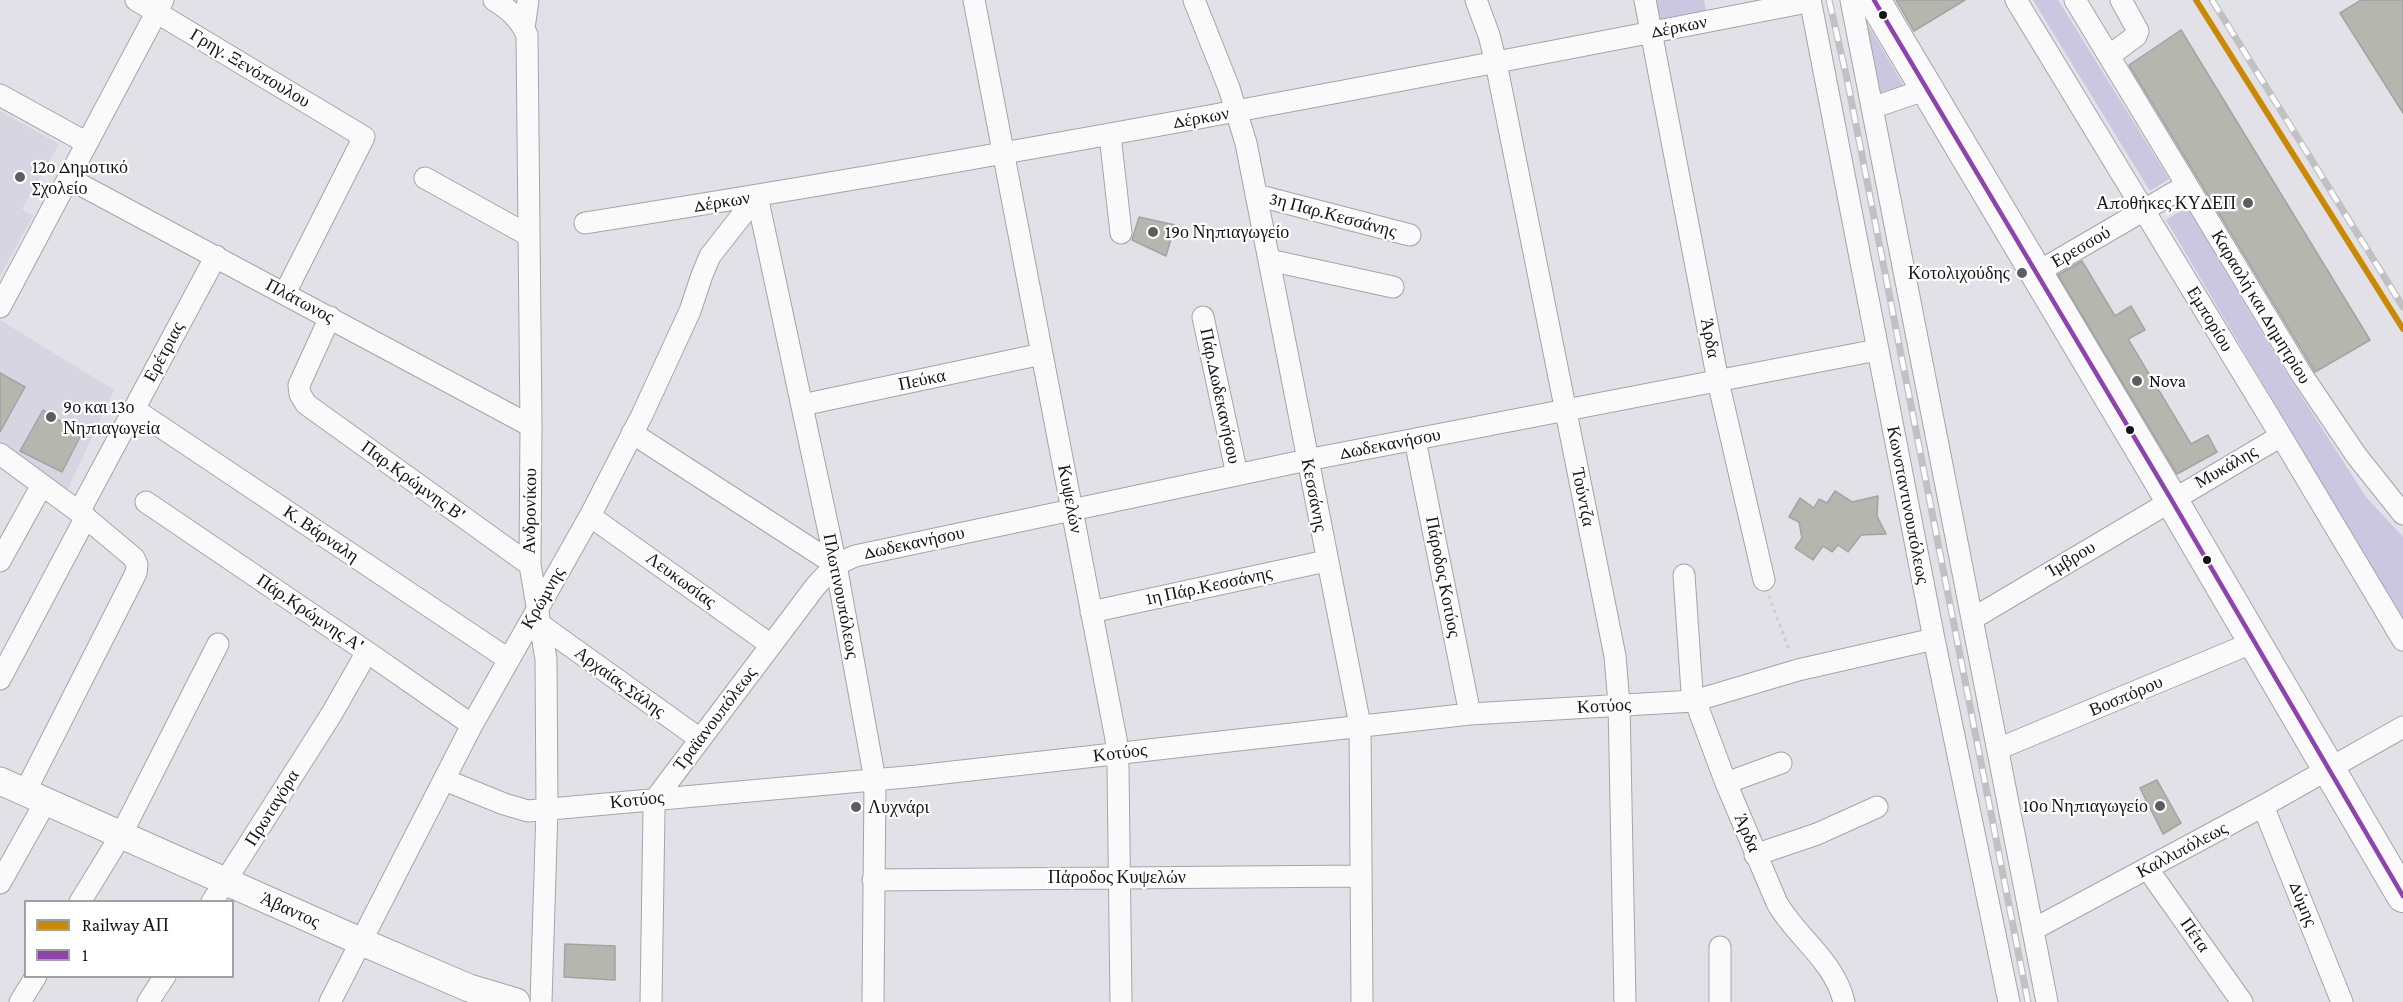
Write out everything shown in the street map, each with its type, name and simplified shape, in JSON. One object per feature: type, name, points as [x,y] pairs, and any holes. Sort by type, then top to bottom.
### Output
[{"type":"highway","points":[[1874,0],[2171,499],[2403,896]]},
{"type":"main road","name":"Άβαντος","points":[[0,781],[121,835],[219,891],[362,942],[469,988],[515,1002]]},
{"type":"street","name":"Γρηγ. Ξενόπουλου","points":[[136,0],[159,6],[364,137],[285,293]]},
{"type":"street","points":[[494,0],[524,16]]},
{"type":"street","name":"Κυψελών","points":[[974,0],[1117,753],[1121,1002]]},
{"type":"street","name":"Κεσσάνης","points":[[1194,0],[1238,112],[1360,725],[1362,1002]]},
{"type":"street","name":"Τούντζα","points":[[1476,0],[1489,35],[1496,63],[1615,656],[1619,704],[1625,1002]]},
{"type":"street","name":"Άρδα","points":[[1644,0],[1718,381],[1764,580]]},
{"type":"street","points":[[1851,0],[2047,1002]]},
{"type":"street","name":"Εμπορίου","points":[[2016,0],[2403,640]]},
{"type":"street","name":"Καραολή και Δημητρίου","points":[[2075,0],[2327,414],[2356,456],[2403,514]]},
{"type":"street","points":[[2109,56],[2136,36],[2138,31],[2121,0]]},
{"type":"street","name":"Δέρκων","points":[[585,223],[757,196],[1110,135],[1806,4]]},
{"type":"street","name":"Κωνσταντινουπόλεως","points":[[1806,4],[2009,1002]]},
{"type":"street","points":[[0,307],[159,6]]},
{"type":"street","name":"Ανδρονίκου","points":[[524,16],[527,35],[530,565],[546,659],[547,809],[541,1002]]},
{"type":"street","points":[[1872,108],[1927,88]]},
{"type":"street","points":[[0,95],[87,143]]},
{"type":"street","points":[[1110,135],[1121,233]]},
{"type":"street","name":"Πλάτωνος","points":[[68,178],[531,426]]},
{"type":"street","points":[[425,178],[528,235]]},
{"type":"street","name":"Ερεσσού","points":[[2036,273],[2187,185]]},
{"type":"street","name":"3η Παρ.Κεσσάνης","points":[[1256,195],[1410,235]]},
{"type":"street","name":"Πλωτινουπόλεως","points":[[757,196],[836,565],[875,780],[873,1002]]},
{"type":"street","name":"Κρώμνης","points":[[330,1002],[508,659],[539,617],[632,433],[690,311],[711,256],[757,196]]},
{"type":"street","name":"Ερέτριας","points":[[0,679],[134,409],[216,256]]},
{"type":"street","points":[[1269,260],[1393,287]]},
{"type":"street","name":"Παρ.Κρώμνης Β'","points":[[330,317],[299,385],[300,394],[306,404],[530,565]]},
{"type":"street","name":"Πάρ.Δωδεκανήσου","points":[[1203,317],[1237,475]]},
{"type":"street","name":"Δωδεκανήσου","points":[[836,565],[855,556],[1307,460],[1877,350]]},
{"type":"street","name":"Πεύκα","points":[[802,405],[1042,354]]},
{"type":"street","name":"Κ. Βάρναλη","points":[[134,409],[508,659]]},
{"type":"street","points":[[632,433],[836,565]]},
{"type":"street","name":"Μυκάλης","points":[[2171,499],[2281,436]]},
{"type":"street","name":"Πάροδος Κοτύος","points":[[1415,440],[1470,714]]},
{"type":"street","points":[[0,454],[82,515],[134,558],[138,565],[0,883]]},
{"type":"street","points":[[0,561],[42,485]]},
{"type":"street","name":"Ίμβρου","points":[[1972,619],[2171,499]]},
{"type":"street","name":"Πάρ.Κρώμνης Α'","points":[[146,502],[472,726]]},
{"type":"street","name":"Λευκωσίας","points":[[590,516],[771,645]]},
{"type":"street","name":"1η Πάρ.Κεσσάνης","points":[[1091,612],[1326,561]]},
{"type":"street","name":"Τραϊανουπόλεως","points":[[656,798],[815,587],[836,565]]},
{"type":"street","name":"Άρδα","points":[[1684,575],[1690,680],[1694,701],[1755,855],[1782,911],[1824,960],[1839,984],[1844,1002]]},
{"type":"street","name":"Αρχαίας Σάλης","points":[[539,617],[700,739]]},
{"type":"street","points":[[1798,670],[1934,639]]},
{"type":"street","name":"Βοσπόρου","points":[[1998,749],[2254,642]]},
{"type":"street","points":[[81,900],[121,835],[218,644]]},
{"type":"street","name":"Πρωταγόρα","points":[[219,891],[331,715],[367,652]]},
{"type":"street","name":"Κοτύος","points":[[445,780],[528,811],[875,780],[1470,714],[1694,701],[1798,670]]},
{"type":"street","name":"Καλλιπόλεως","points":[[2034,930],[2403,727]]},
{"type":"street","points":[[1726,783],[1781,763]]},
{"type":"street","points":[[651,1002],[656,798]]},
{"type":"street","name":"Δύμης","points":[[2263,806],[2342,1002]]},
{"type":"street","points":[[1755,855],[1817,834],[1877,807]]},
{"type":"street","name":"Πέτα","points":[[2148,868],[2242,1002]]},
{"type":"street","name":"Πάροδος Κυψελών","points":[[873,880],[1119,876],[1361,876]]},
{"type":"street","points":[[1720,947],[1720,1002]]},
{"type":"street","points":[[20,1002],[35,978]]},
{"type":"street","points":[[148,1002],[164,978]]},
{"type":"path","points":[[1764,580],[1776,619],[1798,670]]},
{"type":"shaded area","points":[[1651,0],[1704,0],[1706,11],[1655,21]]},
{"type":"shaded area","points":[[2033,0],[2058,0],[2169,179],[2150,191]]},
{"type":"shaded area","points":[[1867,23],[1905,88],[1880,97],[1864,25]]},
{"type":"shaded area","name":"12ο Δημοτικό Σχολείο","points":[[0,111],[59,144],[22,209],[33,216],[0,276]]},
{"type":"shaded area","points":[[2187,207],[2282,366],[2366,497],[2403,537],[2403,620],[2166,220]]},
{"type":"shaded area","name":"9ο και 13ο Νηπιαγωγεία","points":[[0,320],[114,390],[66,493],[0,444]]},
{"type":"building","points":[[1896,0],[1965,0],[1914,31]]},
{"type":"building","points":[[2361,0],[2403,0],[2403,113],[2340,13]]},
{"type":"building","name":"Αποθήκες ΚΥΔΕΠ","points":[[2181,30],[2370,340],[2315,372],[2129,65]]},
{"type":"building","name":"19ο Νηπιαγωγείο","points":[[1139,217],[1175,225],[1166,256],[1132,240]]},
{"type":"building","points":[[2082,261],[2115,316],[2131,306],[2145,330],[2128,339],[2191,444],[2208,435],[2217,452],[2177,474],[2058,275]]},
{"type":"building","points":[[0,373],[25,387],[0,432]]},
{"type":"building","points":[[43,410],[81,435],[62,472],[20,451]]},
{"type":"building","points":[[1835,491],[1852,502],[1878,496],[1877,516],[1886,534],[1861,535],[1848,552],[1838,545],[1832,552],[1823,546],[1813,560],[1795,548],[1802,538],[1799,522],[1789,517],[1800,498],[1814,508],[1819,499],[1827,503]]},
{"type":"building","name":"10ο Νηπιαγωγείο","points":[[2157,780],[2181,823],[2163,834],[2140,788]]},
{"type":"building","points":[[565,944],[615,946],[615,980],[564,977]]},
{"type":"railway","points":[[1829,0],[1847,79],[2028,1002]]},
{"type":"railway","points":[[2212,0],[2403,307]]},
{"type":"rail line","name":"ΑΠ","points":[[2196,0],[2403,329]]},
{"type":"transit line","name":"1","points":[[1874,0],[2171,499],[2403,896]]},
{"type":"place","name":"12ο Δημοτικό Σχολείο","points":[[20,177]]},
{"type":"place","name":"Αποθήκες ΚΥΔΕΠ","points":[[2248,203]]},
{"type":"place","name":"19ο Νηπιαγωγείο","points":[[1153,232]]},
{"type":"place","name":"Κοτολιχούδης","points":[[2022,273]]},
{"type":"place","name":"Nova","points":[[2137,381]]},
{"type":"place","name":"9ο και 13ο Νηπιαγωγεία","points":[[51,417]]},
{"type":"place","name":"10ο Νηπιαγωγείο","points":[[2160,806]]},
{"type":"place","name":"Λυχνάρι","points":[[856,807]]}]
